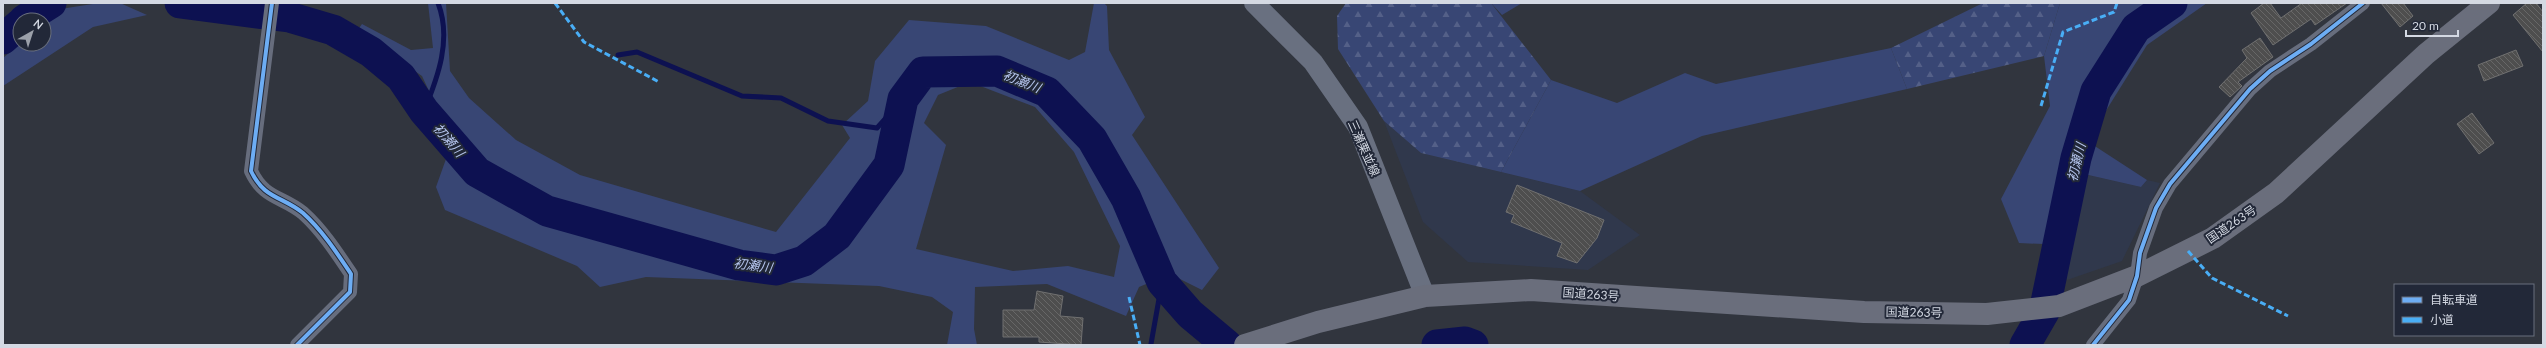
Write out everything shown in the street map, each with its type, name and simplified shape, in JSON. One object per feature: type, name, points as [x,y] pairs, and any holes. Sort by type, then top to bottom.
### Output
[{"type":"highway","name":"国道263号","points":[[1245,345],[1318,322],[1425,296],[1531,290],[1864,312],[1987,314],[2059,306],[2137,276],[2213,238],[2276,193],[2426,54],[2489,3]]},
{"type":"main road","name":"三瀬栗並線","points":[[1254,3],[1313,62],[1358,127],[1425,296]]},
{"type":"street","points":[[272,3],[251,171],[257,183],[268,195],[302,213],[328,241],[351,274],[350,292],[297,345]]},
{"type":"street","points":[[2093,345],[2128,300],[2137,276],[2140,253],[2148,230],[2156,208],[2170,184],[2255,85],[2270,71],[2311,44],[2363,3]]},
{"type":"shaded area","points":[[1384,121],[1421,153],[1580,191],[1640,235],[1588,270],[1468,262],[1423,222]]},
{"type":"shaded area","points":[[2084,174],[2141,187],[2147,180],[2160,183],[2122,261],[2067,280],[2067,245]]},
{"type":"green space","points":[[99,3],[120,3],[147,15],[93,27],[3,86],[3,58],[12,51],[12,52],[52,52],[52,12],[54,10]]},
{"type":"green space","points":[[428,3],[446,3],[450,71],[469,98],[516,140],[580,175],[776,232],[850,138],[842,125],[868,101],[875,61],[909,20],[986,26],[1069,60],[1085,52],[1094,3],[1104,3],[1107,6],[1109,50],[1145,117],[1132,135],[1219,268],[1202,290],[1170,274],[1139,287],[1126,316],[1047,284],[975,287],[974,329],[977,345],[947,345],[953,312],[932,297],[879,286],[646,277],[600,287],[577,266],[445,210],[436,187],[446,159],[461,137],[438,110],[422,76],[357,31],[362,24],[411,50],[433,48]],"holes":[[[970,82],[1035,107],[1074,152],[1120,246],[1114,277],[1068,266],[1013,271],[916,249],[946,145],[924,123],[938,95]]]},
{"type":"green space","points":[[1346,3],[1491,3],[1551,80],[1501,172],[1421,153],[1384,121],[1338,49],[1337,16]]},
{"type":"green space","points":[[1491,3],[1522,3],[1502,15]]},
{"type":"green space","points":[[1983,3],[2060,3],[2044,56],[1907,89],[1891,48]]},
{"type":"green space","points":[[2060,3],[2207,3],[2147,45],[2087,141],[2147,180],[2141,187],[2084,174],[2067,245],[2019,243],[2001,199],[2050,106],[2044,56]]},
{"type":"green space","points":[[1891,48],[1907,89],[1702,136],[1580,191],[1501,172],[1551,80],[1617,103],[1685,73],[1716,84]]},
{"type":"building","points":[[2264,3],[2270,3],[2281,18],[2302,3],[2347,3],[2315,25],[2311,19],[2273,45],[2251,13]]},
{"type":"building","points":[[2381,3],[2403,3],[2413,16],[2400,27]]},
{"type":"building","points":[[2527,3],[2536,3],[2543,12],[2543,52],[2513,15]]},
{"type":"building","points":[[2260,38],[2273,57],[2238,82],[2242,86],[2230,97],[2219,87],[2247,58],[2242,50]]},
{"type":"building","points":[[2516,50],[2523,66],[2484,81],[2478,65]]},
{"type":"building","points":[[2472,113],[2494,143],[2479,154],[2457,124]]},
{"type":"building","points":[[1517,185],[1604,220],[1597,238],[1577,263],[1557,256],[1562,243],[1511,222],[1514,215],[1506,212]]},
{"type":"building","points":[[1037,291],[1063,296],[1060,316],[1083,318],[1081,345],[1039,342],[1039,337],[1003,337],[1003,310],[1034,310]]},
{"type":"waterway","name":"初瀬川","points":[[37,12],[51,3]]},
{"type":"waterway","name":"初瀬川","points":[[180,3],[289,17],[333,30],[371,52],[401,77],[424,111],[477,172],[547,211],[739,265],[776,270],[804,261],[837,236],[889,165],[903,99],[923,72],[997,71],[1047,92],[1092,139],[1126,198],[1162,282],[1190,314],[1227,345]]},
{"type":"waterway","points":[[424,111],[442,58],[444,30],[438,3]]},
{"type":"waterway","name":"初瀬川","points":[[2025,345],[2044,312],[2076,158],[2096,91],[2136,28],[2172,3]]},
{"type":"waterway","name":"初瀬川","points":[[3,39],[12,31]]},
{"type":"waterway","points":[[618,55],[637,52],[742,96],[781,98],[828,121],[877,128],[903,99]]},
{"type":"waterway","points":[[1151,344],[1162,282]]},
{"type":"waterway","name":"初瀬川","points":[[1437,345],[1465,342],[1473,345]]},
{"type":"marked path","points":[[555,3],[584,42],[659,82]]},
{"type":"marked path","points":[[2041,106],[2063,32],[2114,12],[2117,3]]},
{"type":"marked path","points":[[2188,251],[2212,278],[2288,316]]},
{"type":"marked path","points":[[1129,297],[1140,345]]},
{"type":"cycle path","points":[[272,3],[251,171],[262,187],[274,196],[295,207],[317,227],[351,274],[350,292],[297,345]]},
{"type":"cycle path","points":[[2093,345],[2129,300],[2137,276],[2140,253],[2156,208],[2170,184],[2250,89],[2270,71],[2311,44],[2363,3]]}]
